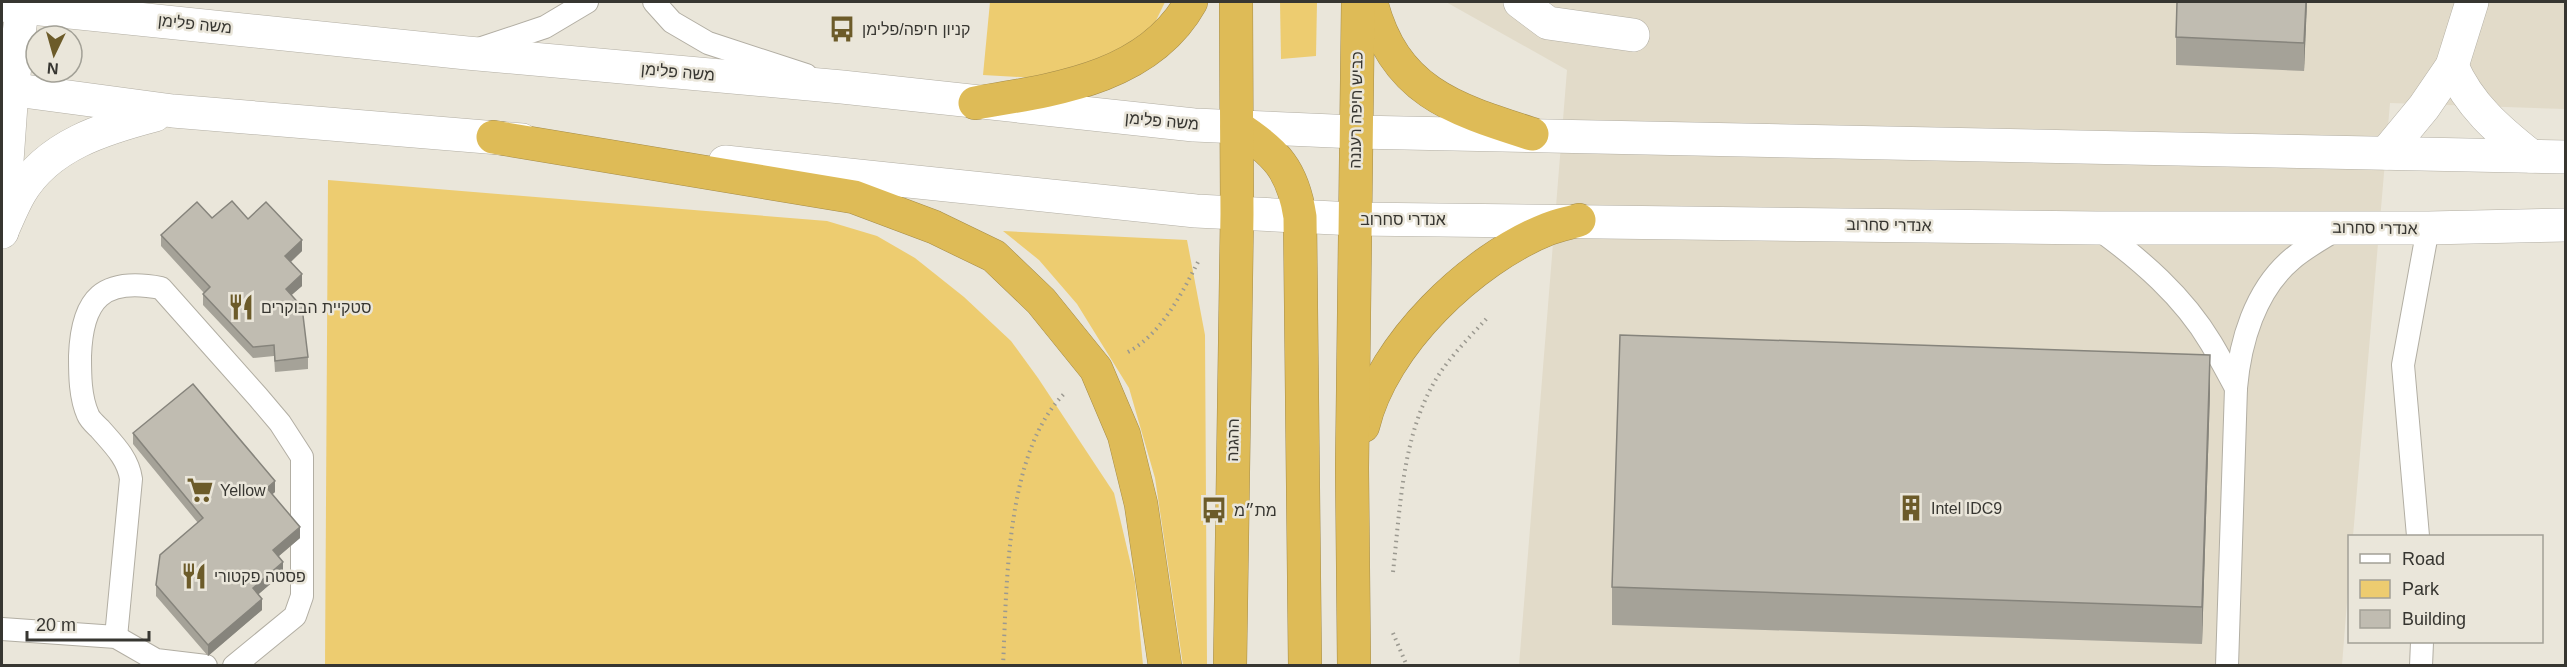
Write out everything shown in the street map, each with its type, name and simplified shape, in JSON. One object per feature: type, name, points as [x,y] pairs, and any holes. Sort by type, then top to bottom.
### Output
[{"type":"highway","points":[[975,103],[1059,89],[1108,73],[1139,56],[1168,31],[1191,2]]},
{"type":"highway","points":[[1236,2],[1237,214]]},
{"type":"highway","name":"כביש חיפה רעננה","points":[[1354,219],[1358,2]]},
{"type":"highway","points":[[1371,2],[1389,48],[1421,86],[1450,105],[1532,134]]},
{"type":"highway","points":[[1237,127],[1257,140],[1286,171],[1296,193],[1300,217],[1305,666]]},
{"type":"highway","points":[[493,137],[854,197],[934,227],[994,256],[1041,301],[1096,369],[1124,435],[1141,504],[1165,666]]},
{"type":"highway","name":"ההגנה","points":[[1230,666],[1237,214]]},
{"type":"highway","points":[[1354,219],[1352,468],[1354,666]]},
{"type":"highway","points":[[1352,468],[1365,417],[1377,384],[1399,349],[1429,313],[1452,291],[1498,256],[1548,229],[1579,220]]},
{"type":"street","points":[[203,2],[334,38]]},
{"type":"street","points":[[1520,2],[1548,23],[1633,36]]},
{"type":"street","points":[[2386,153],[2424,107],[2452,66],[2472,2]]},
{"type":"street","points":[[2,242],[7,89],[16,5]]},
{"type":"street","name":"משה פלימן","points":[[16,5],[467,53],[842,87],[975,103],[1237,127],[1356,132]]},
{"type":"street","points":[[2452,66],[2460,85],[2480,112],[2498,131],[2531,156]]},
{"type":"street","points":[[7,89],[173,111],[493,137],[1237,214]]},
{"type":"street","points":[[2,231],[21,191],[46,161],[107,127],[173,111]]},
{"type":"street","points":[[1356,132],[2565,156]]},
{"type":"street","name":"אנדרי סחרוב","points":[[1237,214],[1354,219],[2097,228],[2558,226]]},
{"type":"lane","points":[[467,53],[545,27],[587,2]]},
{"type":"lane","points":[[654,2],[672,22],[708,43],[748,54],[842,87]]},
{"type":"lane","points":[[2227,666],[2236,388],[2238,365],[2247,329],[2276,274],[2293,258],[2340,227]]},
{"type":"lane","points":[[2097,228],[2127,249],[2168,288],[2210,342],[2236,388]]},
{"type":"lane","points":[[2418,535],[2403,365],[2428,228]]},
{"type":"lane","points":[[116,637],[131,479],[129,466],[89,417],[82,392],[81,335],[85,315],[100,296],[120,285],[140,284],[161,288],[258,397],[302,457],[302,596],[295,616],[234,666]]},
{"type":"lane","points":[[2,629],[116,637],[156,660],[206,666]]},
{"type":"lane","points":[[2421,666],[2422,643]]},
{"type":"path","points":[[1003,666],[1007,585],[1018,494],[1036,433],[1064,393],[1096,369],[1141,345],[1179,299],[1201,255]]},
{"type":"path","points":[[1393,577],[1401,494],[1415,425],[1432,386],[1459,348],[1490,316]]},
{"type":"path","points":[[1393,631],[1407,666]]},
{"type":"shaded area","points":[[1446,2],[2565,2],[2565,109],[2390,103],[2353,535],[2348,535],[2348,590],[2342,665],[1519,665],[1567,70]]},
{"type":"green space","points":[[990,2],[1165,2],[1150,33],[1094,66],[1037,78],[983,75]]},
{"type":"green space","points":[[1280,2],[1317,2],[1316,56],[1281,59]]},
{"type":"green space","points":[[328,180],[827,221],[877,236],[915,258],[964,297],[1011,341],[1114,493],[1135,582],[1143,665],[325,665]]},
{"type":"green space","points":[[1003,231],[1187,240],[1205,335],[1207,665],[1183,665],[1155,478],[1129,388],[1077,304],[1039,260]]},
{"type":"building","points":[[2177,2],[2306,2],[2304,43],[2176,37]]},
{"type":"building","points":[[232,201],[248,219],[266,202],[302,240],[285,256],[302,274],[286,289],[302,307],[308,357],[275,361],[274,345],[253,347],[203,294],[210,287],[161,235],[197,202],[212,218]]},
{"type":"building","name":"Intel IDC9","points":[[1620,335],[2210,355],[2202,607],[1612,587]]},
{"type":"building","points":[[193,384],[275,481],[267,488],[300,527],[273,550],[283,562],[253,588],[262,599],[208,645],[156,585],[160,555],[203,518],[133,433]]},
{"type":"place","name":"קניון חיפה/פלימן","points":[[842,29]]},
{"type":"place","name":"סטקיית הבוקרים","points":[[241,307]]},
{"type":"place","name":"Yellow","points":[[200,490]]},
{"type":"place","name":"Intel IDC9","points":[[1911,508]]},
{"type":"place","name":"מת״מ","points":[[1214,510]]},
{"type":"place","name":"פסטה פקטורי","points":[[194,576]]}]
